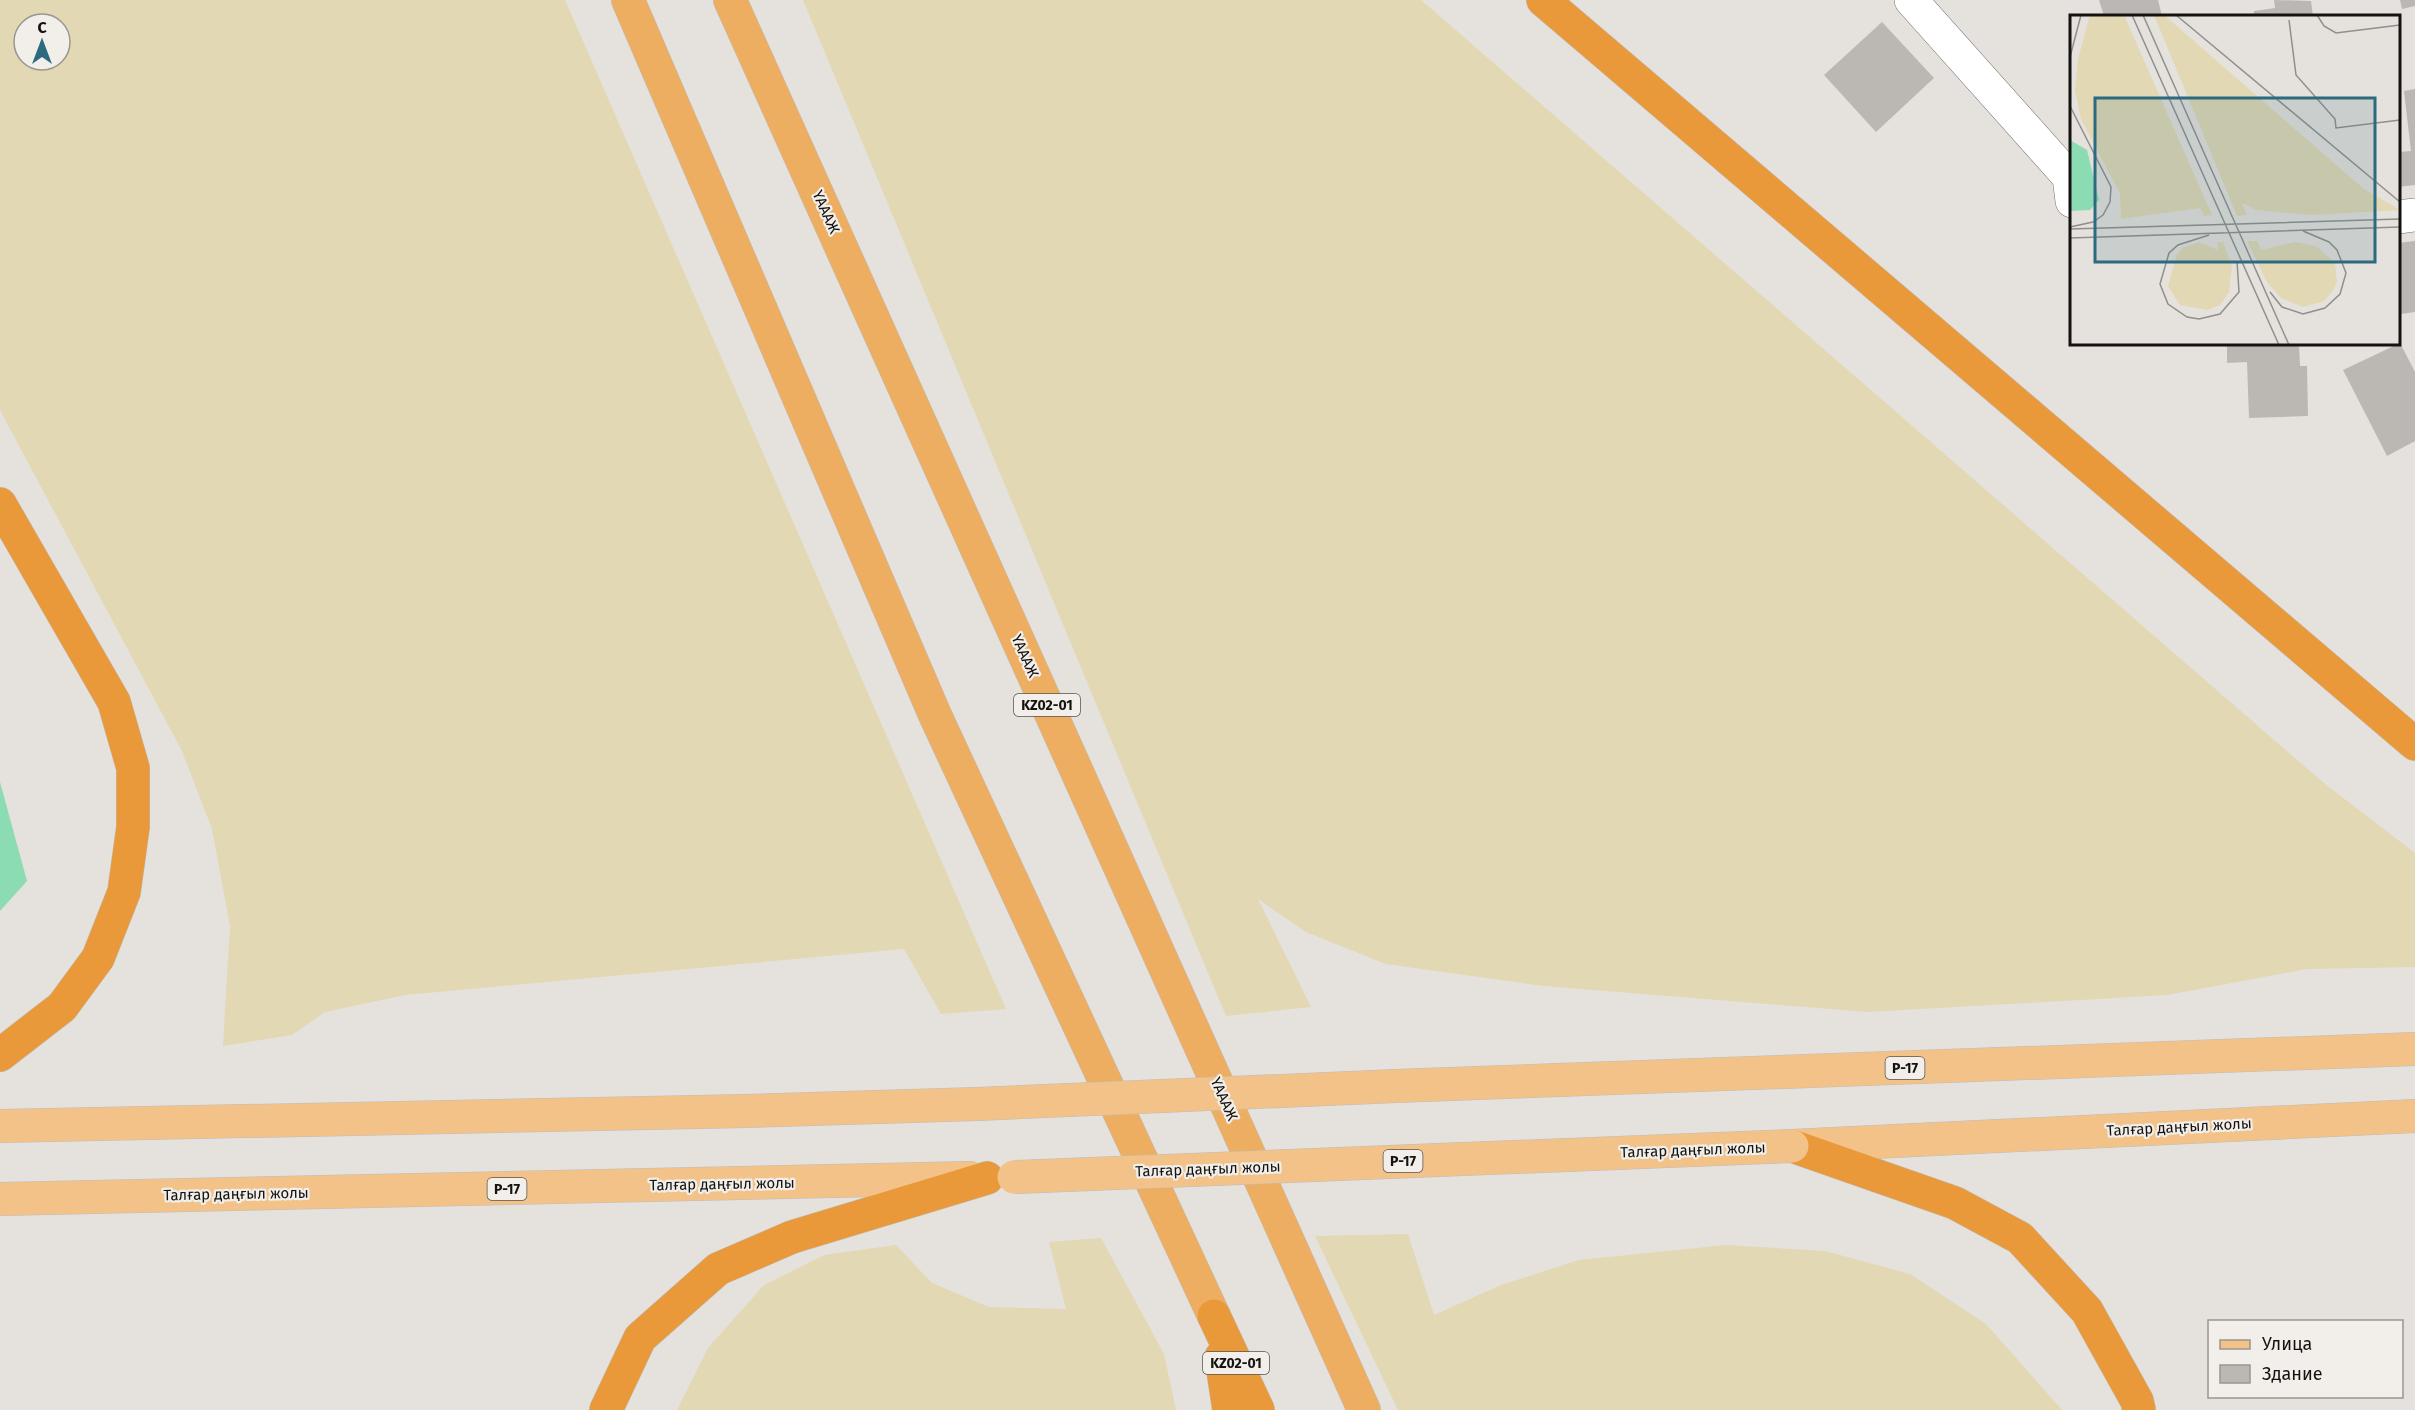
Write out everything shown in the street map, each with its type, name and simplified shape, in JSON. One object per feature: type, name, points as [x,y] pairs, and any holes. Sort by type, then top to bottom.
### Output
[{"type":"highway","name":"KZ02-01","points":[[628,0],[935,715],[1258,1410]]},
{"type":"highway","name":"ҮАААЖ","points":[[730,0],[1364,1410]]},
{"type":"highway","points":[[1543,0],[2415,744]]},
{"type":"highway","points":[[0,504],[114,702],[133,768],[133,827],[124,892],[98,958],[62,1007],[0,1055]]},
{"type":"highway","points":[[1792,1146],[1955,1203],[2020,1238],[2087,1311],[2137,1401],[2139,1410]]},
{"type":"highway","points":[[606,1410],[640,1338],[718,1269],[792,1237],[1000,1178]]},
{"type":"highway","points":[[1214,1316],[1229,1410]]},
{"type":"main road","name":"P-17","points":[[0,1126],[723,1112],[977,1104],[1396,1086],[2415,1049]]},
{"type":"main road","name":"Талғар даңғыл жолы","points":[[0,1199],[1000,1178],[1792,1146],[2415,1116]]},
{"type":"street","points":[[1911,0],[2069,177],[2070,185]]},
{"type":"street","points":[[2400,217],[2415,215]]},
{"type":"green space","points":[[0,782],[27,881],[0,911]]},
{"type":"sand","points":[[0,0],[565,0],[1006,1009],[941,1014],[904,949],[405,995],[325,1012],[292,1035],[223,1046],[230,926],[212,829],[182,751],[0,410]]},
{"type":"sand","points":[[803,0],[1421,0],[2325,784],[2415,853],[2415,967],[2307,969],[2167,995],[1868,1012],[1544,986],[1386,964],[1306,932],[1258,899],[1311,1007],[1226,1016]]},
{"type":"sand","points":[[1408,1234],[1434,1315],[1501,1285],[1579,1260],[1726,1245],[1825,1251],[1910,1274],[1986,1324],[2062,1410],[1398,1410],[1315,1236]]},
{"type":"sand","points":[[1101,1238],[1164,1354],[1176,1410],[677,1410],[708,1348],[764,1285],[824,1255],[896,1245],[932,1283],[989,1307],[1066,1309],[1049,1242]]},
{"type":"building","points":[[2099,0],[2158,0],[2162,15],[2104,15]]},
{"type":"building","points":[[2274,0],[2311,1],[2313,15],[2254,15],[2254,11],[2275,8]]},
{"type":"building","points":[[2400,0],[2415,0],[2415,6],[2402,9]]},
{"type":"building","points":[[1882,22],[1934,78],[1876,132],[1824,75]]},
{"type":"building","points":[[2415,89],[2415,185],[2400,187],[2400,152],[2411,151],[2404,91]]},
{"type":"building","points":[[2415,241],[2415,312],[2401,314],[2400,306],[2400,243]]},
{"type":"building","points":[[2400,343],[2415,372],[2415,441],[2387,456],[2343,370],[2400,345]]},
{"type":"building","points":[[2227,345],[2299,345],[2300,366],[2307,366],[2308,416],[2249,418],[2247,362],[2227,363]]}]
